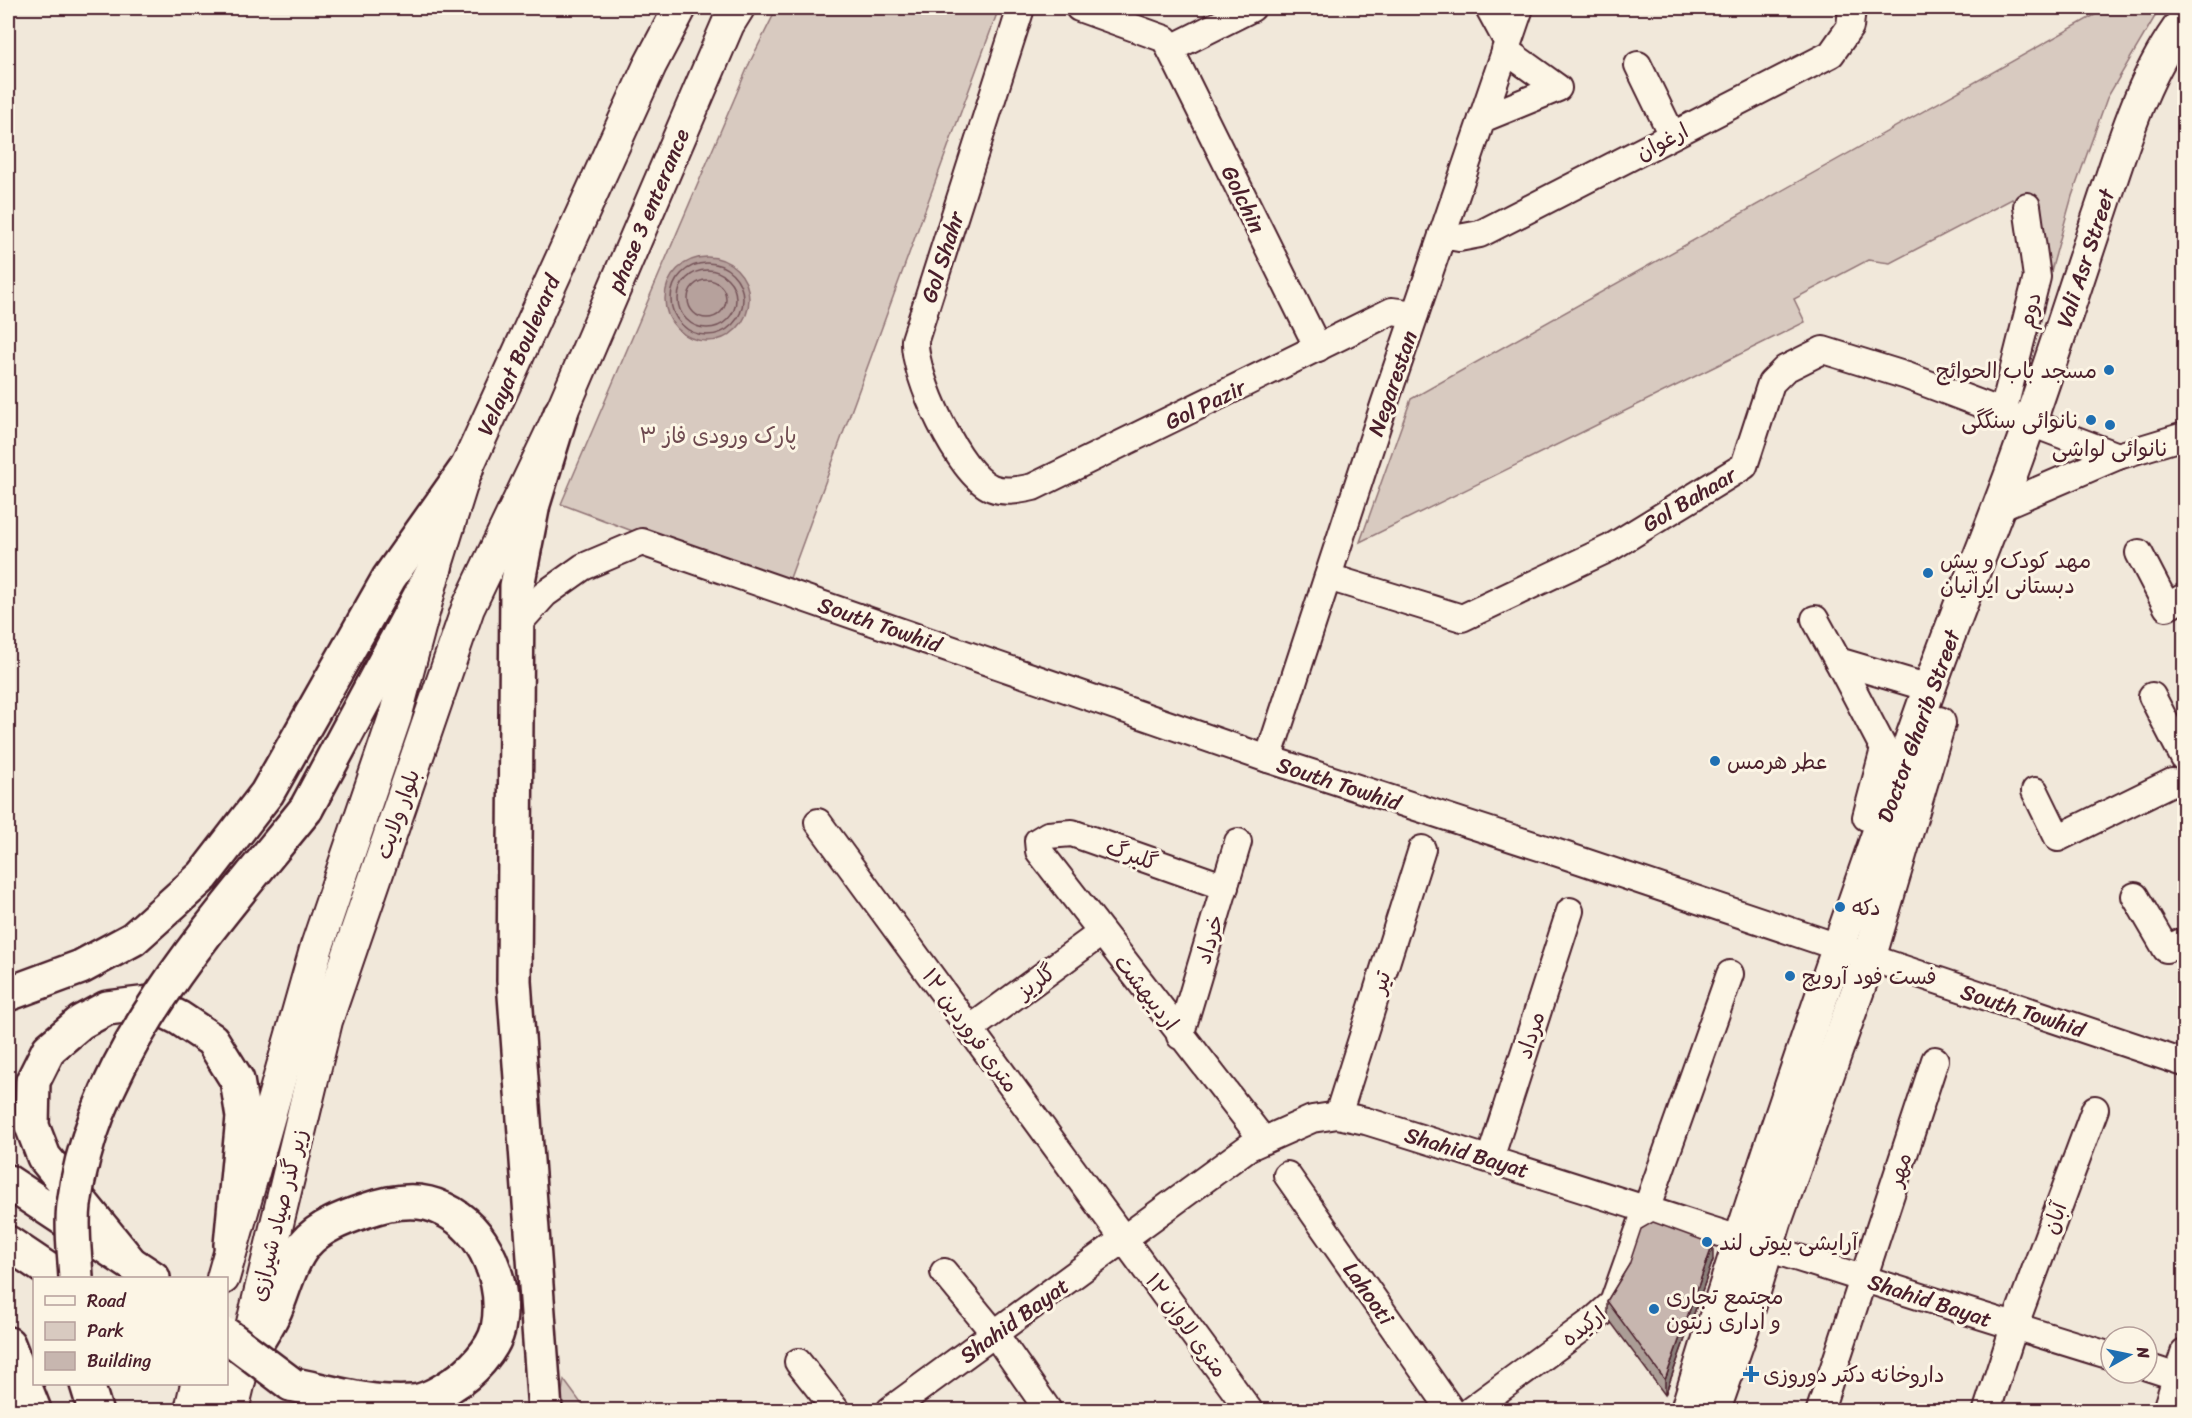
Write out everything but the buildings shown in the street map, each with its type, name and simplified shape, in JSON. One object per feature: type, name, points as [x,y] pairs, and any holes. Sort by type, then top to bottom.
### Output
[{"type":"highway","points":[[545,1410],[514,981],[517,586],[533,504],[561,413]]},
{"type":"highway","points":[[8,994],[81,967],[133,939],[203,876],[267,793],[389,579],[466,470]]},
{"type":"highway","points":[[76,1277],[74,1207],[82,1165],[99,1106],[126,1049],[222,912],[306,809],[435,568]]},
{"type":"highway","points":[[140,1269],[44,1157],[32,1126],[33,1081],[50,1049],[81,1022],[107,1008],[149,1004],[179,1018],[212,1040],[237,1080],[243,1117],[231,1245]]},
{"type":"highway","points":[[8,1182],[140,1269]]},
{"type":"highway","points":[[240,1369],[274,1312],[305,1244],[324,1228],[345,1218],[387,1202],[415,1201],[443,1209],[451,1214],[466,1225],[489,1254],[501,1296],[497,1331],[480,1361],[462,1379],[437,1395],[413,1402],[370,1401],[291,1384]]},
{"type":"highway","points":[[8,1244],[58,1277]]},
{"type":"highway","points":[[228,1337],[291,1384],[319,1410]]},
{"type":"highway","points":[[8,1344],[34,1410]]},
{"type":"highway","points":[[88,1385],[95,1410]]},
{"type":"highway","points":[[200,1385],[231,1410]]},
{"type":"main road","points":[[650,65],[666,8]]},
{"type":"main road","name":"Velayat Boulevard","points":[[395,717],[435,568],[466,470],[650,65],[680,8]]},
{"type":"main road","name":"phase 3 enterance","points":[[561,413],[733,13]]},
{"type":"main road","name":"Vali Asr Street","points":[[1989,537],[1999,507],[2017,418],[2149,77],[2184,21]]},
{"type":"main road","name":"زیر گذر صیاد شیرازی","points":[[231,1410],[326,1021],[468,608],[561,413]]},
{"type":"main road","name":"Doctor Gharib Street","points":[[1713,1410],[1746,1318],[1754,1243],[1778,1123],[1929,688],[1989,537]]},
{"type":"main road","name":"Doctor Gharib Street","points":[[1687,1410],[1730,1270],[1754,1243],[1869,959],[1937,729],[1981,592],[1989,537]]},
{"type":"main road","name":"زیر گذر صیاد شیرازی","points":[[223,1277],[317,946],[395,717]]},
{"type":"main road","points":[[191,1410],[197,1385]]},
{"type":"street","name":"Gol Shahr","points":[[993,489],[978,480],[958,456],[925,386],[917,361],[915,340],[1022,8]]},
{"type":"street","points":[[1079,8],[1165,39],[1170,49],[1252,8]]},
{"type":"street","points":[[1482,119],[1558,88],[1507,46],[1489,8]]},
{"type":"street","name":"Negarestan","points":[[1268,759],[1415,314],[1520,8]]},
{"type":"street","name":"ارغوان","points":[[1442,235],[1459,238],[1480,234],[1831,54],[1850,27],[1852,8]]},
{"type":"street","name":"Golchin","points":[[1170,49],[1318,348]]},
{"type":"street","points":[[1638,65],[1672,135]]},
{"type":"street","name":"دوم","points":[[2017,418],[2037,277],[2027,206]]},
{"type":"street","name":"Gol Pazir","points":[[993,489],[1017,491],[1050,480],[1392,311],[1415,314]]},
{"type":"street","name":"Gol Bahaar","points":[[1328,578],[1462,618],[1610,548],[1744,466],[1771,383],[1785,369],[1823,350],[1907,376],[2017,418]]},
{"type":"street","points":[[2017,418],[2118,456]]},
{"type":"street","points":[[1999,507],[2118,456],[2183,441]]},
{"type":"street","name":"South Towhid","points":[[517,625],[545,594],[583,567],[642,542],[1268,759],[2184,1063]]},
{"type":"street","points":[[2139,554],[2167,606],[2184,597]]},
{"type":"street","points":[[1815,619],[1884,749],[1866,817]]},
{"type":"street","points":[[1838,661],[1929,688]]},
{"type":"street","points":[[2152,696],[2184,758]]},
{"type":"street","points":[[2035,791],[2058,838],[2172,782],[2184,784]]},
{"type":"street","name":"۱۲ متری فروردین","points":[[818,822],[1124,1239]]},
{"type":"street","name":"گلبرگ","points":[[1038,841],[1047,836],[1072,832],[1225,887]]},
{"type":"street","name":"اردیبهشت","points":[[1038,841],[1039,851],[1180,1036],[1263,1140]]},
{"type":"street","name":"خرداد","points":[[1180,1036],[1238,842]]},
{"type":"street","name":"تیر","points":[[1338,1115],[1422,849]]},
{"type":"street","points":[[2135,896],[2166,950],[2184,942]]},
{"type":"street","name":"مرداد","points":[[1490,1159],[1570,911]]},
{"type":"street","name":"گلریز","points":[[970,1029],[1101,933]]},
{"type":"street","name":"ارکیده","points":[[1472,1410],[1595,1319],[1613,1303],[1730,974]]},
{"type":"street","name":"مهر","points":[[1820,1410],[1935,1060]]},
{"type":"street","name":"آبان","points":[[1987,1410],[2014,1327],[2095,1109]]},
{"type":"street","name":"Shahid Bayat","points":[[890,1410],[1249,1147],[1312,1119],[1338,1115],[1366,1120],[1646,1207],[1862,1279],[2099,1352]]},
{"type":"street","name":"Lahooti","points":[[1287,1175],[1451,1410]]},
{"type":"street","name":"۱۲ متری لاوان","points":[[1124,1239],[1250,1410]]},
{"type":"street","points":[[944,1272],[995,1334],[1048,1410]]},
{"type":"street","points":[[798,1362],[837,1410]]},
{"type":"street","points":[[2159,1368],[2182,1369],[2166,1410]]},
{"type":"green space","name":"پارک ورودی فاز ۳","points":[[777,8],[999,8],[786,589],[561,504],[750,62]]},
{"type":"green space","points":[[2107,8],[2160,8],[2107,98],[2072,196],[2048,282],[2012,199],[1890,263],[1868,260],[1794,299],[1805,322],[1360,542],[1411,399]]},
{"type":"green space","points":[[564,1380],[586,1410],[559,1410]]},
{"type":"water","points":[[707,257],[723,260],[737,269],[746,283],[749,299],[746,315],[737,329],[723,338],[707,341],[691,338],[677,329],[668,315],[665,299],[668,283],[677,269],[691,260]]},
{"type":"place","name":"مسجد باب الحوائج","points":[[2109,370]]},
{"type":"place","name":"نانوائی سنگگی","points":[[2091,420]]},
{"type":"place","name":"نانوائی لواشی","points":[[2110,425]]},
{"type":"place","name":"مهد کودک و پیش دبستانی ایرانیان","points":[[1928,573]]},
{"type":"place","name":"عطر هرمس","points":[[1715,761]]},
{"type":"place","name":"دکه","points":[[1840,907]]},
{"type":"place","name":"فست فود آرویچ","points":[[1790,976]]},
{"type":"place","name":"آرایشی بیوتی لند","points":[[1707,1242]]},
{"type":"place","name":"مجتمع تجاری و اداری زیتون","points":[[1654,1309]]},
{"type":"place","name":"داروخانه دکتر دوروزی","points":[[1751,1374]]}]
